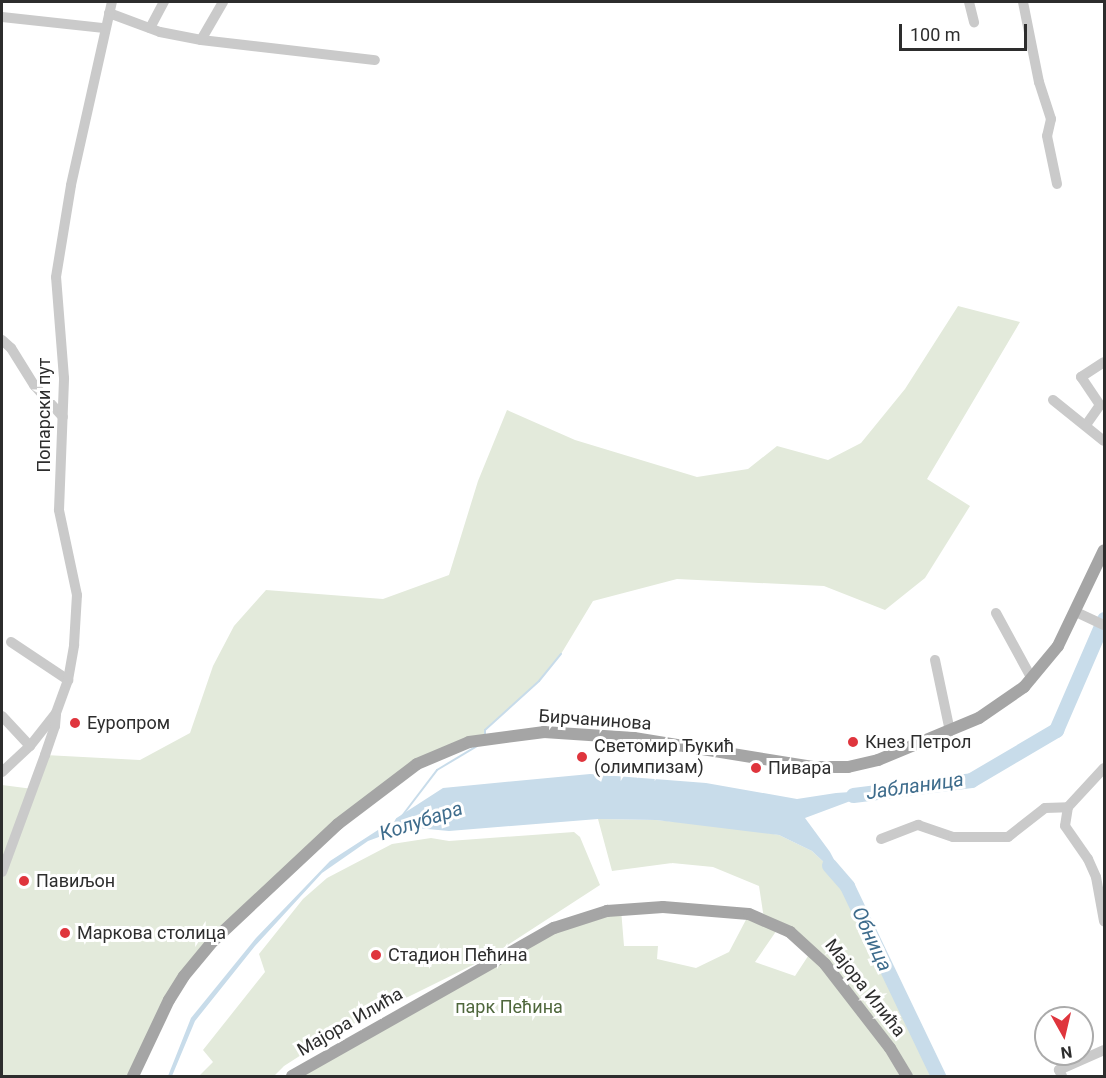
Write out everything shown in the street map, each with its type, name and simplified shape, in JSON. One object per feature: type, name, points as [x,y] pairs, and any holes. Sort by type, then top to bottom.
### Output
[{"type":"main road","name":"Бирчанинова","points":[[133,1077],[184,976],[213,941],[358,807],[403,773],[450,748],[500,736],[575,732],[634,738],[813,767],[837,768],[878,760],[986,714],[1032,679],[1058,646],[1104,550]]},
{"type":"main road","name":"Мајора Илића","points":[[292,1077],[314,1062],[554,928],[581,917],[607,911],[663,907],[749,914],[790,932],[812,950],[829,969],[890,1048],[907,1077]]},
{"type":"street","name":"Попарски пут","points":[[2,772],[30,746],[56,713],[68,680],[78,603],[75,579],[60,517],[64,378],[56,291],[57,266],[104,28],[112,2]]},
{"type":"street","points":[[150,28],[164,2]]},
{"type":"street","points":[[201,40],[223,2]]},
{"type":"street","points":[[969,2],[974,22]]},
{"type":"street","points":[[1023,2],[1039,82],[1051,119],[1047,136],[1057,184]]},
{"type":"street","points":[[109,13],[150,28],[201,40],[375,60]]},
{"type":"street","points":[[2,17],[104,28]]},
{"type":"street","points":[[2,340],[11,348],[36,388],[63,417]]},
{"type":"street","points":[[1086,425],[1100,405],[1081,377],[1104,362]]},
{"type":"street","points":[[1053,400],[1104,441]]},
{"type":"street","points":[[1076,612],[1104,625]]},
{"type":"street","points":[[996,613],[1032,679]]},
{"type":"street","points":[[11,642],[68,680]]},
{"type":"street","points":[[934,660],[950,731]]},
{"type":"street","points":[[2,872],[55,726],[56,713]]},
{"type":"street","points":[[2,716],[30,746]]},
{"type":"street","points":[[1104,768],[1068,807],[1065,826],[1088,859],[1096,877],[1104,921]]},
{"type":"street","points":[[881,839],[918,825],[953,837],[1008,837],[1045,808],[1068,807]]},
{"type":"street","points":[[1062,1077],[1059,1071],[1104,1050]]},
{"type":"green space","points":[[958,306],[1020,322],[927,479],[970,506],[925,578],[885,610],[824,586],[677,579],[593,601],[561,654],[539,681],[485,730],[486,738],[403,773],[198,957],[133,1076],[2,1076],[2,785],[33,789],[45,755],[140,760],[190,733],[213,666],[234,626],[266,590],[383,599],[449,575],[478,481],[507,410],[575,440],[697,477],[748,469],[777,446],[828,460],[861,443],[905,389]]},
{"type":"green space","name":"парк Пећина","points":[[598,819],[656,820],[732,827],[779,835],[812,851],[847,884],[938,1076],[293,1076],[572,920],[621,909],[624,946],[658,946],[657,959],[696,968],[729,952],[749,914],[764,919],[759,886],[713,867],[672,863],[612,871]],"holes":[[[779,927],[812,950],[795,976],[755,962]]]},
{"type":"green space","name":"Стадион Пећина","points":[[574,832],[580,837],[600,885],[489,957],[337,1032],[284,1066],[274,1076],[199,1076],[213,1062],[203,1050],[265,972],[259,954],[303,899],[327,878],[392,844],[431,838],[449,841]]},
{"type":"water","name":"Колубара","points":[[590,774],[706,783],[797,799],[880,790],[805,818],[830,852],[847,884],[812,851],[779,835],[656,820],[598,819],[449,831],[406,827],[368,841],[322,873],[255,946],[195,1021],[172,1076],[168,1076],[191,1018],[256,938],[330,861],[443,788]]},
{"type":"waterway","name":"Јабланица","points":[[853,795],[971,780],[1056,730],[1104,619]]},
{"type":"waterway","points":[[485,736],[485,730],[539,681],[561,654]]},
{"type":"waterway","name":"Колубара","points":[[402,816],[437,770],[477,746]]},
{"type":"waterway","name":"Обница","points":[[829,865],[847,886],[938,1076]]},
{"type":"place","name":"Еуропром","points":[[75,723]]},
{"type":"place","name":"Кнез Петрол","points":[[853,742]]},
{"type":"place","name":"Светомир Ђукић (олимпизам)","points":[[582,757]]},
{"type":"place","name":"Пивара","points":[[756,768]]},
{"type":"place","name":"Павиљон","points":[[24,881]]},
{"type":"place","name":"Маркова столица","points":[[65,933]]},
{"type":"place","name":"Стадион Пећина","points":[[376,955]]}]
